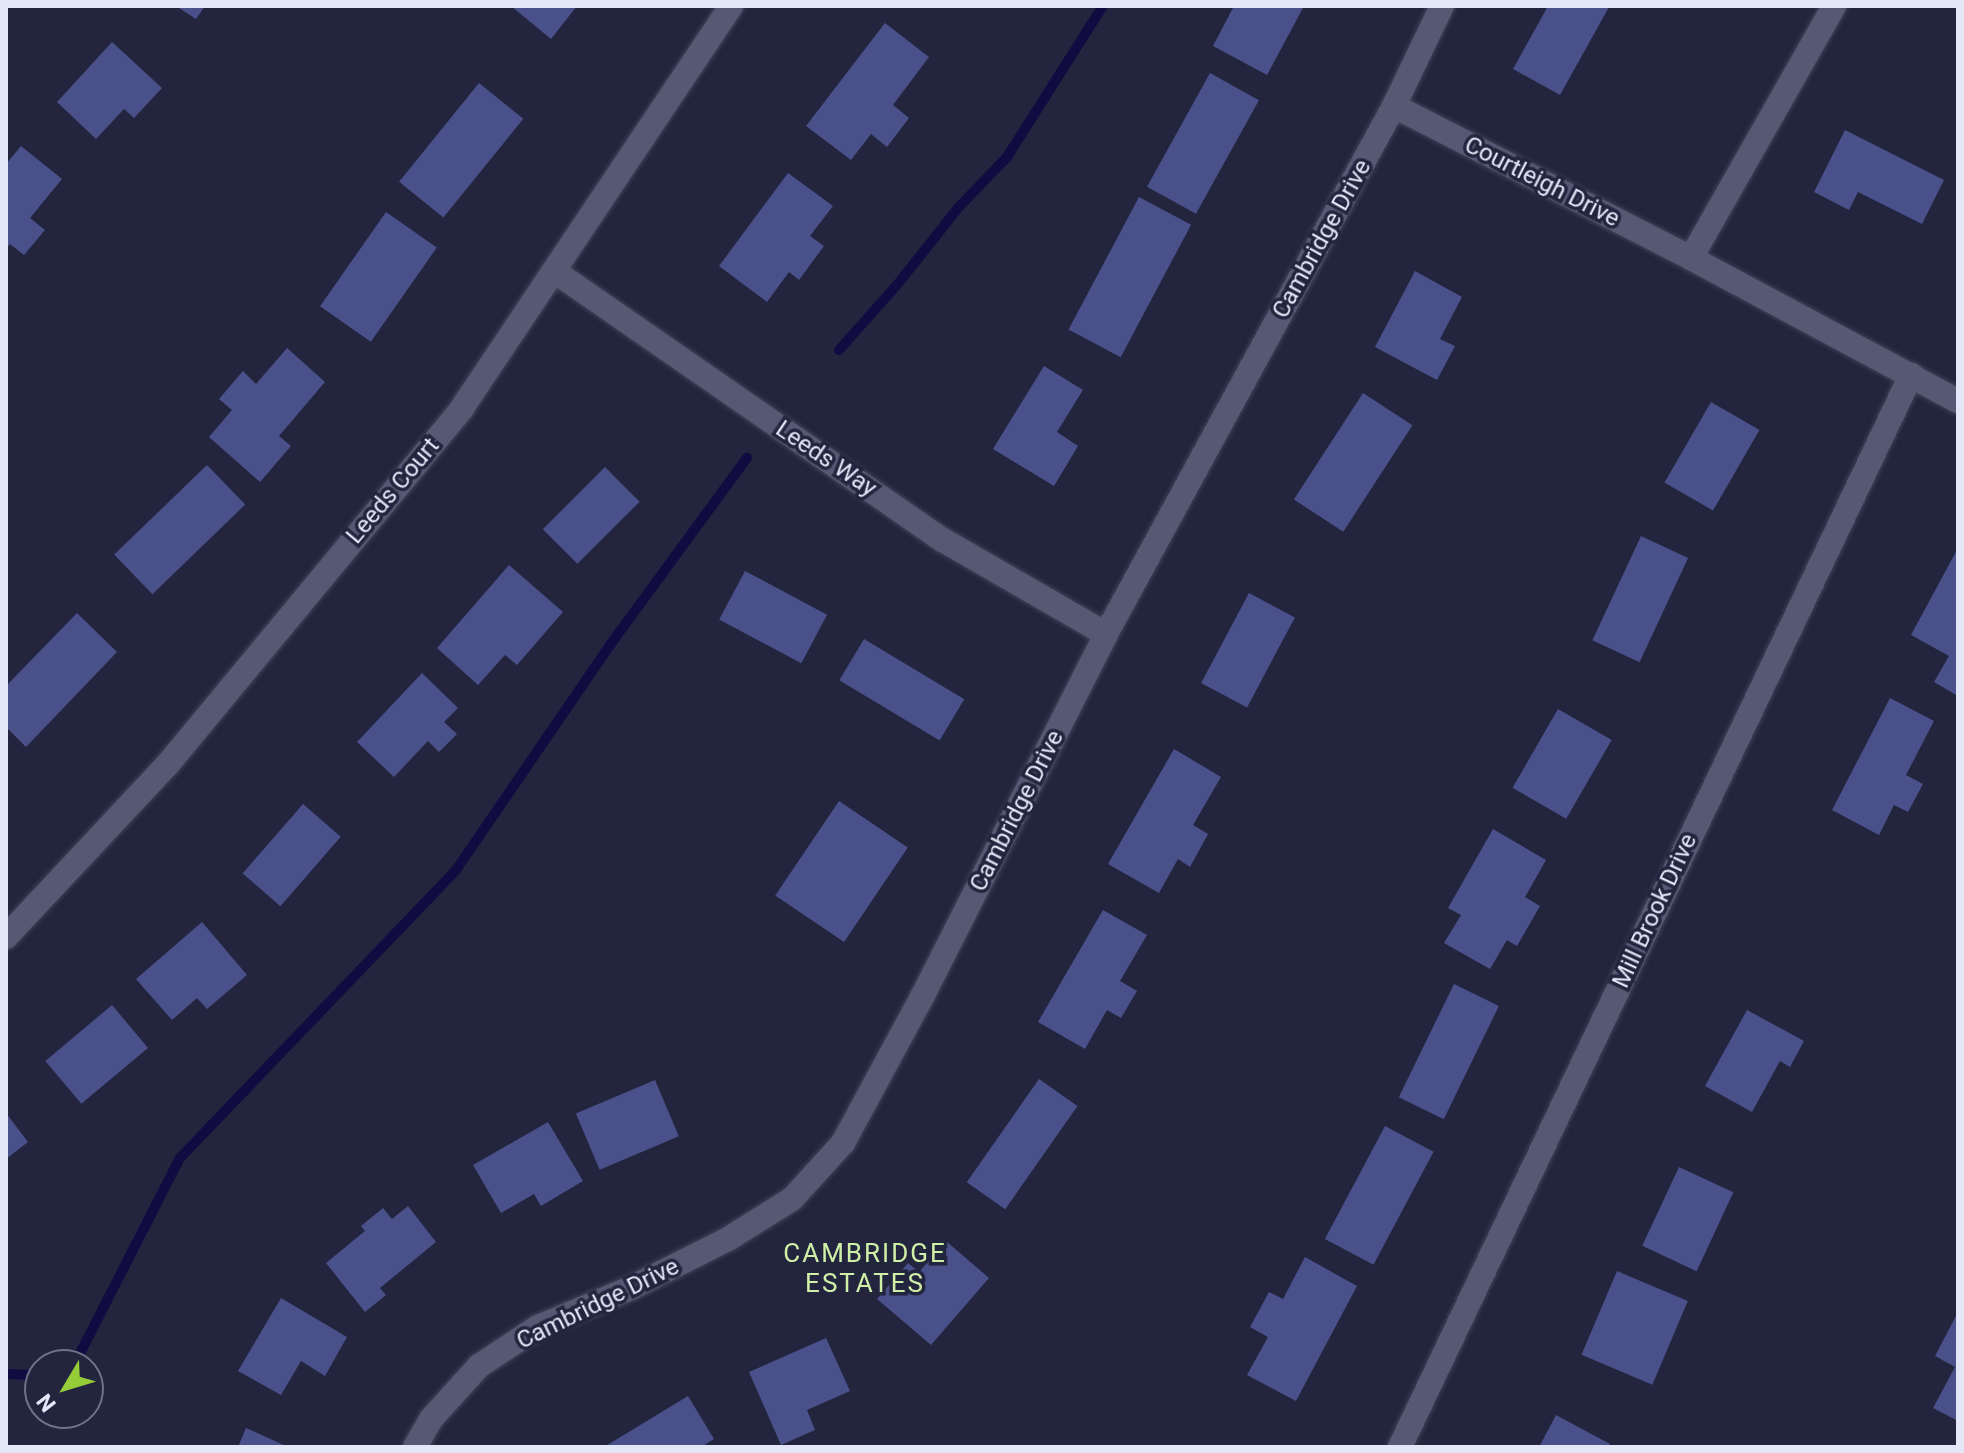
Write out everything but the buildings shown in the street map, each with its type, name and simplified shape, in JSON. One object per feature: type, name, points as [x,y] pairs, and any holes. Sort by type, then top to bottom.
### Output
[{"type":"street","name":"Leeds Court","points":[[6,937],[168,764],[452,420],[731,6]]},
{"type":"street","name":"Cambridge Drive","points":[[415,1447],[431,1419],[479,1366],[538,1327],[631,1288],[728,1239],[792,1199],[843,1143],[922,997],[1106,634],[1394,106],[1442,6]]},
{"type":"street","points":[[1691,258],[1834,6]]},
{"type":"street","name":"Courtleigh Drive","points":[[1394,106],[1691,258],[1958,401]]},
{"type":"street","name":"Leeds Way","points":[[554,271],[943,540],[1106,634]]},
{"type":"street","name":"Mill Brook Drive","points":[[1400,1447],[1911,375]]},
{"type":"waterway","points":[[839,350],[897,285],[958,208],[1007,157],[1103,6]]},
{"type":"waterway","points":[[82,1349],[180,1158],[456,870],[610,645],[747,458]]},
{"type":"waterway","points":[[6,1374],[24,1375]]},
{"type":"district","name":"CAMBRIDGE ESTATES","points":[[865,1269]]}]
